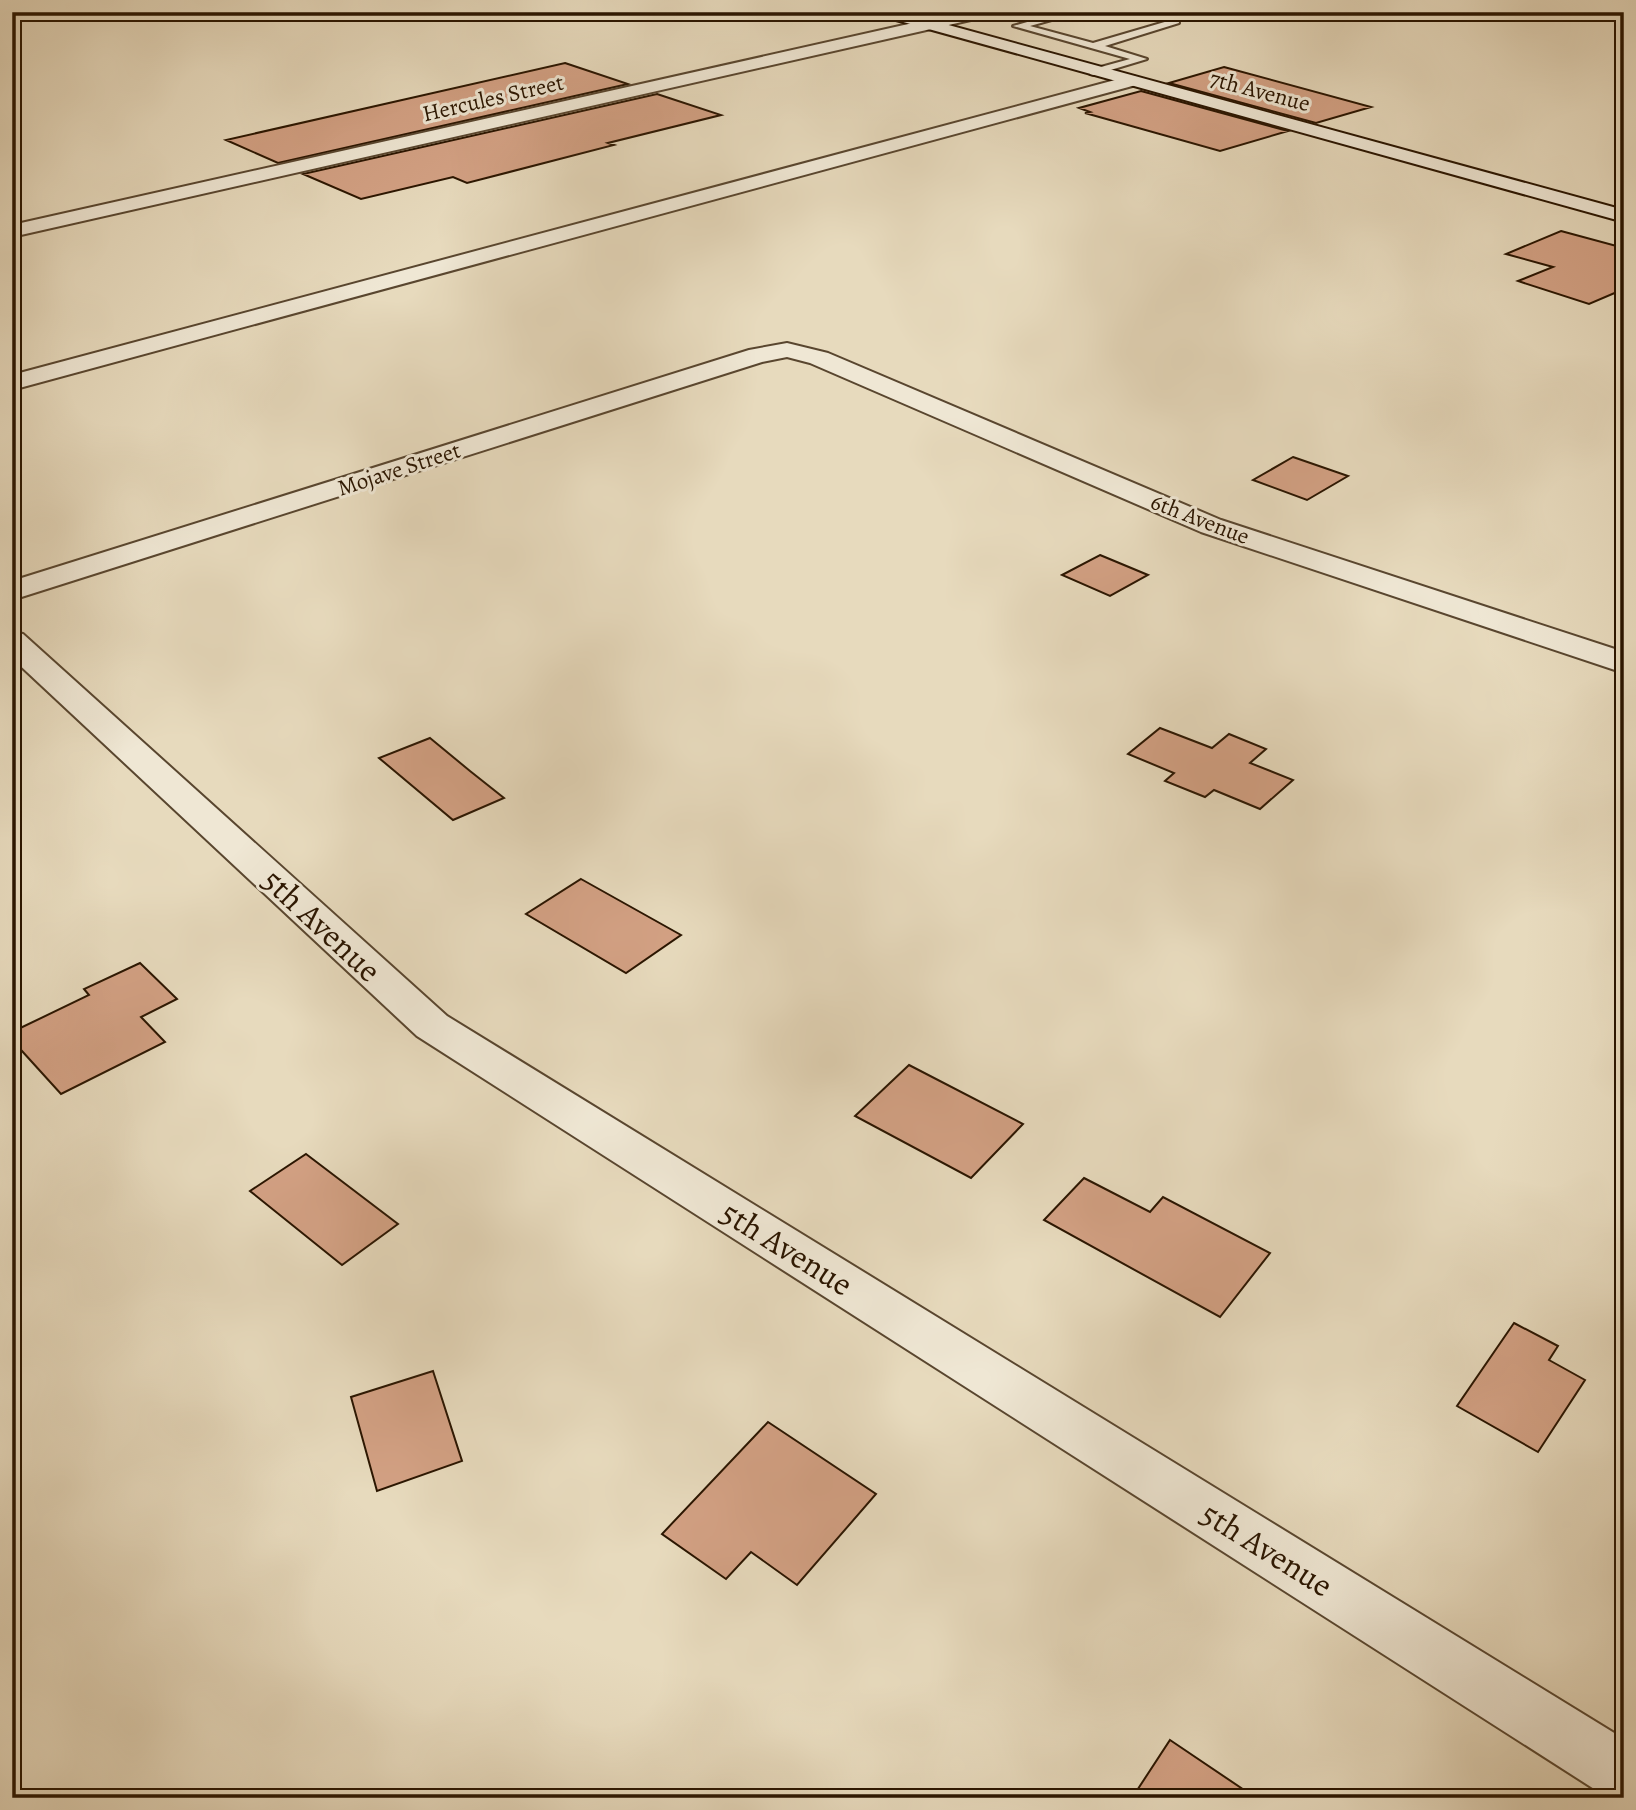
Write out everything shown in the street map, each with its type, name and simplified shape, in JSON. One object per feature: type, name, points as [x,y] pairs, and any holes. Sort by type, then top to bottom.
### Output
[{"type":"street","points":[[12,14],[23,12]]},
{"type":"street","name":"7th Avenue","points":[[883,12],[1624,216]]},
{"type":"street","name":"Hercules Street","points":[[12,231],[984,12]]},
{"type":"street","points":[[12,383],[1130,81]]},
{"type":"street","name":"Mojave Street","points":[[12,591],[758,355],[787,350]]},
{"type":"street","name":"6th Avenue","points":[[787,350],[819,358],[1211,526],[1624,663]]},
{"type":"street","name":"5th Avenue","points":[[12,641],[432,1026],[1624,1773]]},
{"type":"lane","points":[[1075,12],[1018,26],[1142,59],[1094,72]]},
{"type":"lane","points":[[1092,46],[1174,23],[1174,20],[1147,12]]},
{"type":"building","points":[[565,63],[628,84],[278,163],[226,140]]},
{"type":"building","points":[[1224,67],[1371,107],[1316,123],[1169,83]]},
{"type":"building","points":[[1141,91],[1288,131],[1220,151],[1085,113],[1090,112],[1079,108]]},
{"type":"building","points":[[657,94],[721,115],[608,143],[614,145],[467,183],[453,177],[361,199],[303,174]]},
{"type":"building","points":[[1561,231],[1624,248],[1624,289],[1589,304],[1518,281],[1553,267],[1506,254]]},
{"type":"building","points":[[1293,457],[1348,476],[1307,500],[1253,480]]},
{"type":"building","points":[[1100,555],[1148,575],[1110,596],[1062,575]]},
{"type":"building","points":[[1160,728],[1212,748],[1229,734],[1266,749],[1250,763],[1293,780],[1260,809],[1214,790],[1205,797],[1165,781],[1174,773],[1128,754]]},
{"type":"building","points":[[430,738],[504,798],[453,820],[379,758]]},
{"type":"building","points":[[581,879],[681,935],[626,973],[526,914]]},
{"type":"building","points":[[140,963],[177,999],[141,1017],[165,1042],[61,1094],[12,1040],[12,1032],[89,995],[84,989]]},
{"type":"building","points":[[909,1065],[1023,1124],[971,1178],[855,1116]]},
{"type":"building","points":[[306,1154],[398,1224],[342,1265],[250,1191]]},
{"type":"building","points":[[1084,1178],[1150,1212],[1163,1197],[1270,1253],[1220,1317],[1044,1220]]},
{"type":"building","points":[[1514,1323],[1558,1346],[1549,1360],[1585,1380],[1538,1452],[1457,1406]]},
{"type":"building","points":[[433,1371],[462,1461],[377,1491],[351,1397]]},
{"type":"building","points":[[768,1422],[876,1494],[797,1585],[751,1552],[726,1579],[662,1534]]},
{"type":"building","points":[[1170,1740],[1256,1798],[1132,1798]]}]
